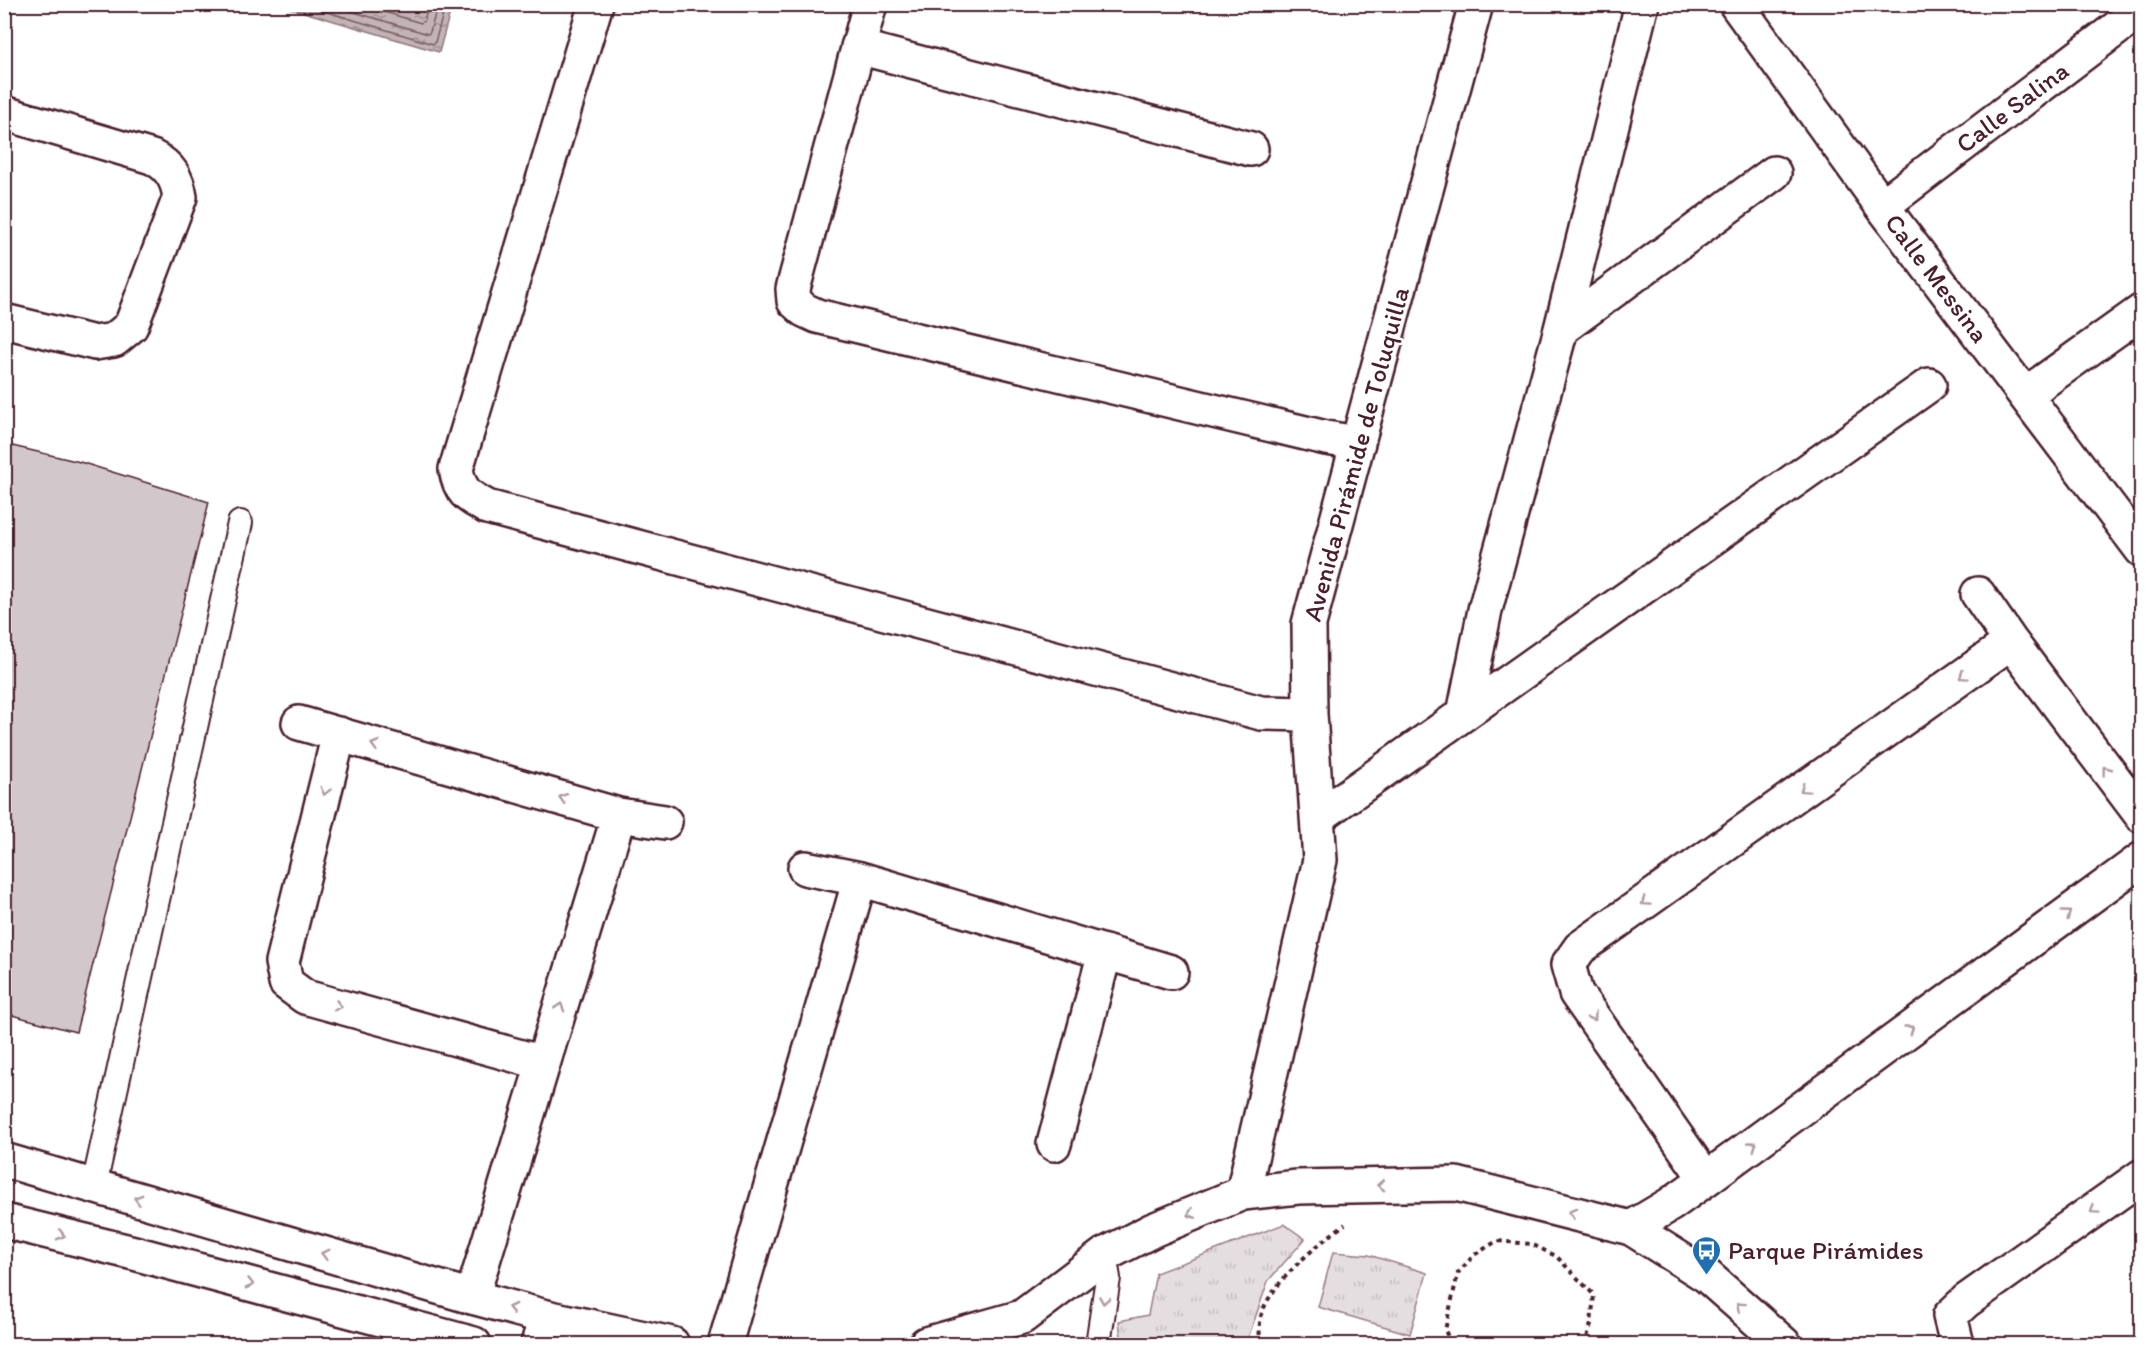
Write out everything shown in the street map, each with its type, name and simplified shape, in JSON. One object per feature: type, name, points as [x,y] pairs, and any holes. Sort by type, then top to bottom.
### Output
[{"type":"street","points":[[596,4],[456,469],[459,488],[472,499],[487,507],[938,627],[1261,712],[1311,714]]},
{"type":"street","points":[[870,4],[793,289],[794,301],[804,310],[828,319],[1314,436],[1358,443]]},
{"type":"street","name":"Avenida Pirámide de Toluquilla","points":[[1244,1193],[1320,860],[1311,714],[1309,624],[1476,4]]},
{"type":"street","points":[[1464,714],[1485,610],[1561,329],[1642,4]]},
{"type":"street","name":"Calle Messina","points":[[1736,4],[1882,206],[2142,550]]},
{"type":"street","name":"Calle Salina","points":[[1882,206],[2142,9]]},
{"type":"street","points":[[858,46],[1251,148]]},
{"type":"street","points":[[4,113],[163,162],[178,183],[180,197],[131,326],[114,340],[95,343],[4,321]]},
{"type":"street","points":[[1561,329],[1774,173]]},
{"type":"street","points":[[2026,394],[2142,311]]},
{"type":"street","points":[[1318,817],[1929,385]]},
{"type":"street","points":[[1978,594],[2011,642],[2142,816]]},
{"type":"street","points":[[1699,1184],[1576,993],[1568,965],[1580,948],[2011,642]]},
{"type":"street","points":[[299,723],[619,815],[665,822]]},
{"type":"street","points":[[339,734],[282,962],[286,983],[305,997],[543,1062]]},
{"type":"street","points":[[472,1297],[619,815]]},
{"type":"street","points":[[1631,1228],[1699,1184],[2142,859]]},
{"type":"street","points":[[805,868],[860,879],[1171,972]]},
{"type":"street","points":[[725,1344],[860,879]]},
{"type":"street","points":[[1054,1144],[1105,952]]},
{"type":"street","points":[[4,1160],[472,1297],[542,1331],[672,1344]]},
{"type":"street","points":[[1957,1344],[1950,1316],[1966,1301],[2142,1176]]},
{"type":"street","points":[[926,1344],[1018,1331],[1104,1255],[1153,1230],[1244,1193],[1298,1187],[1456,1184],[1631,1228],[1707,1276],[1784,1344]]},
{"type":"street","points":[[4,1221],[134,1253],[474,1344]]},
{"type":"lane","points":[[94,1186],[240,523]]},
{"type":"lane","points":[[1098,1344],[1108,1278],[1104,1255]]},
{"type":"path","points":[[1259,1344],[1262,1316],[1271,1297],[1299,1261],[1347,1222]]},
{"type":"path","points":[[1451,1344],[1445,1330],[1458,1273],[1474,1255],[1497,1241],[1531,1244],[1556,1256],[1594,1295],[1591,1324],[1585,1344]]},
{"type":"green space","points":[[1284,1224],[1305,1239],[1268,1281],[1246,1344],[1122,1344],[1119,1321],[1148,1315],[1156,1273]]},
{"type":"green space","points":[[1333,1252],[1369,1255],[1427,1273],[1410,1334],[1318,1307]]},
{"type":"water","points":[[280,5],[452,5],[439,52]]},
{"type":"building","points":[[4,444],[80,462],[209,502],[76,1032],[4,1013]]},
{"type":"place","name":"Parque Pirámides","points":[[1707,1276]]}]
